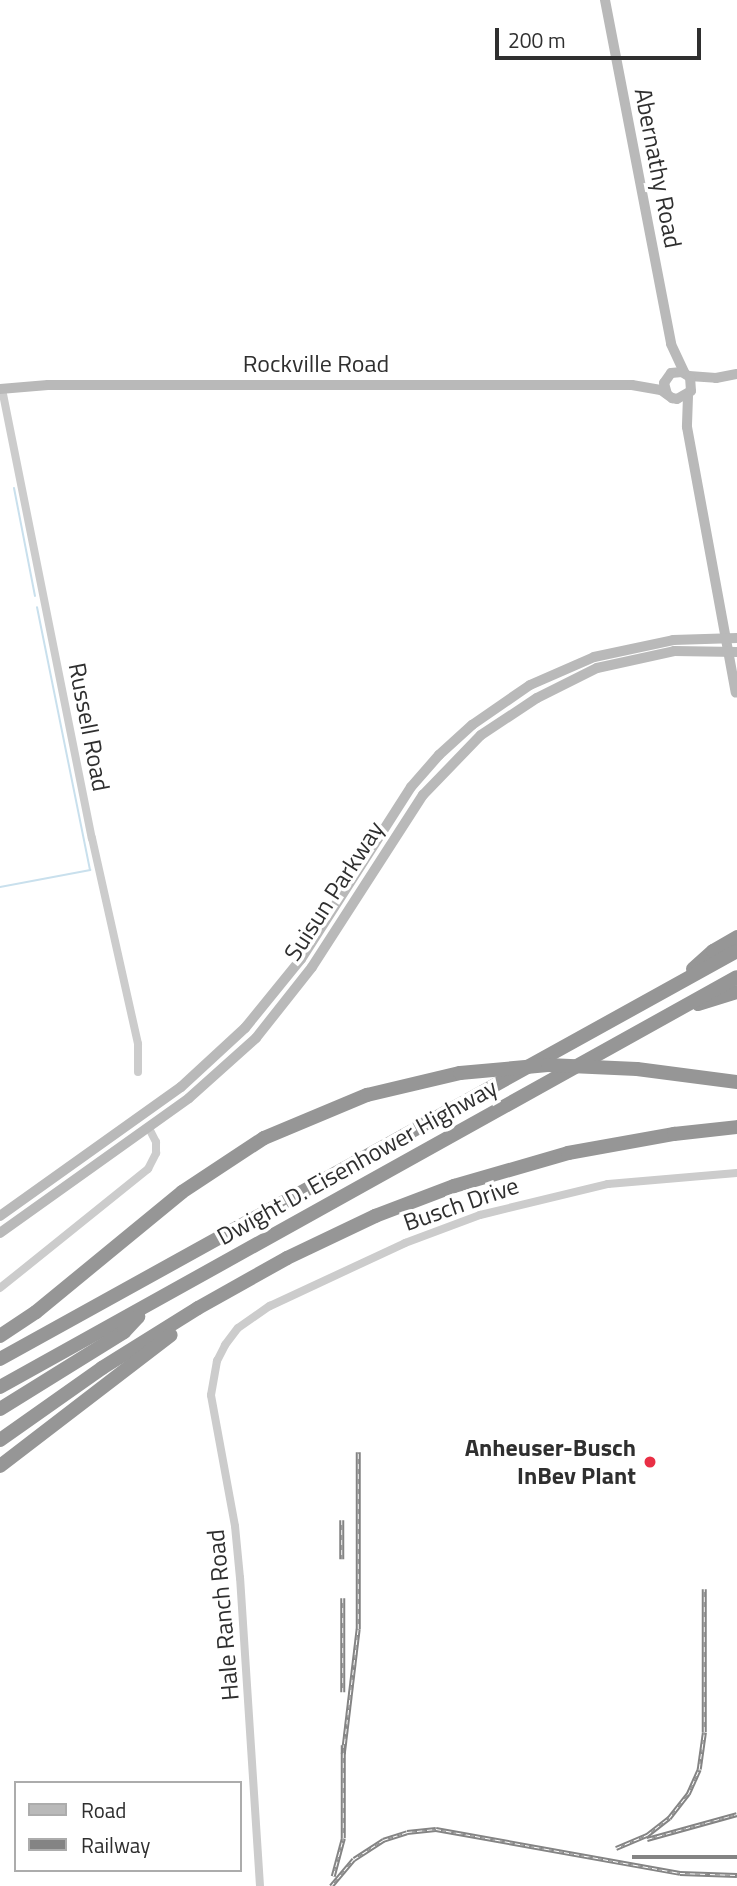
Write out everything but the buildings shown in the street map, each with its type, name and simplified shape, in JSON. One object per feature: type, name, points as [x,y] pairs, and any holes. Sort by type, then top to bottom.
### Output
[{"type":"highway","points":[[674,986],[713,951],[737,937]]},
{"type":"highway","name":"Dwight D. Eisenhower Highway","points":[[0,1359],[737,951]]},
{"type":"highway","name":"Dwight D. Eisenhower Highway","points":[[0,1387],[737,977]]},
{"type":"highway","points":[[683,1006],[706,1003],[737,992]]},
{"type":"highway","points":[[0,1336],[56,1296],[182,1192],[264,1138],[327,1109],[367,1095],[460,1073],[548,1065],[637,1069],[734,1081]]},
{"type":"highway","points":[[0,1440],[102,1368],[205,1306],[318,1242],[375,1216],[454,1186],[587,1149],[735,1127]]},
{"type":"highway","points":[[0,1466],[128,1366],[202,1314],[205,1306]]},
{"type":"highway","points":[[0,1409],[124,1332],[147,1307]]},
{"type":"main road","name":"Abernathy Road","points":[[605,0],[671,344],[687,374]]},
{"type":"main road","name":"Abernathy Road","points":[[667,377],[671,344]]},
{"type":"main road","points":[[687,427],[664,386],[667,377],[676,371],[716,378],[737,374]]},
{"type":"main road","points":[[687,374],[687,427],[731,638],[736,693]]},
{"type":"main road","name":"Rockville Road","points":[[632,385],[667,377]]},
{"type":"main road","points":[[671,396],[689,394],[716,378]]},
{"type":"main road","name":"Rockville Road","points":[[1,389],[48,385],[632,385],[661,390],[671,396]]},
{"type":"main road","name":"Suisun Parkway","points":[[0,1216],[181,1087],[245,1028],[300,959],[411,788],[439,755],[472,725],[530,685],[594,657],[652,643],[731,638]]},
{"type":"main road","name":"Suisun Parkway","points":[[0,1233],[149,1128],[212,1079],[276,1015],[312,967],[423,795],[481,735],[537,698],[589,671],[629,659],[674,651],[733,651]]},
{"type":"street","name":"Russell Road","points":[[1,389],[89,826],[138,1044],[138,1072]]},
{"type":"street","points":[[0,1289],[148,1169],[156,1153],[156,1142],[149,1128]]},
{"type":"street","name":"Busch Drive","points":[[225,1345],[238,1328],[270,1306],[405,1243],[480,1215],[608,1184],[737,1173]]},
{"type":"street","name":"Hale Ranch Road","points":[[225,1345],[217,1361],[211,1395],[235,1526],[260,1886]]},
{"type":"waterway","points":[[14,488],[35,596]]},
{"type":"waterway","points":[[0,887],[90,870],[37,607]]},
{"type":"railway","points":[[343,1754],[358,1629],[358,1452]]},
{"type":"railway","points":[[342,1520],[342,1559]]},
{"type":"railway","points":[[616,1848],[647,1835],[669,1818],[688,1794],[699,1769],[704,1732],[704,1589]]},
{"type":"railway","points":[[343,1598],[343,1692]]},
{"type":"railway","points":[[333,1876],[343,1838],[343,1745]]},
{"type":"railway","points":[[647,1839],[737,1814]]},
{"type":"railway","points":[[331,1886],[354,1859],[383,1840],[407,1832],[436,1829],[680,1873],[737,1875]]},
{"type":"railway","points":[[632,1857],[737,1857]]},
{"type":"place","name":"Anheuser-Busch InBev Plant","points":[[650,1462]]}]
